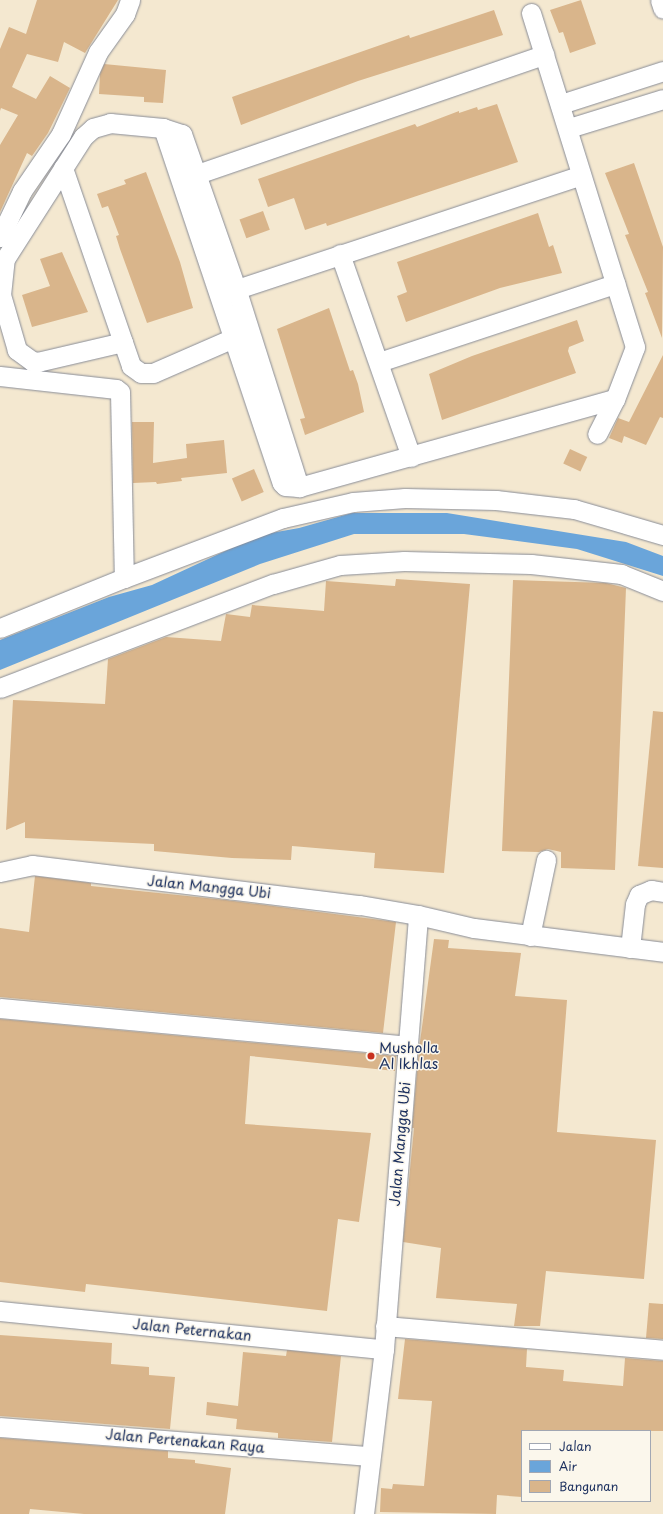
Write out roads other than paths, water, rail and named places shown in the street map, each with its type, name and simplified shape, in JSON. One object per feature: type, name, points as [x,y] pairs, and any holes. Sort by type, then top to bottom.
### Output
[{"type":"street","points":[[0,238],[22,191],[61,134],[98,52],[125,14],[130,0]]},
{"type":"street","points":[[660,0],[663,9]]},
{"type":"street","points":[[531,13],[569,128],[581,175],[635,347],[615,399],[597,434]]},
{"type":"street","points":[[189,176],[544,55]]},
{"type":"street","points":[[561,104],[663,71]]},
{"type":"street","points":[[569,128],[663,99]]},
{"type":"street","points":[[123,342],[38,362],[22,354],[15,346],[2,301],[5,259],[83,137],[101,124],[163,128],[182,134],[189,176],[228,292],[240,333],[300,487],[615,399]]},
{"type":"street","points":[[63,168],[131,366],[147,374],[240,333]]},
{"type":"street","points":[[228,292],[581,175]]},
{"type":"street","points":[[340,254],[411,457]]},
{"type":"street","points":[[379,362],[615,284]]},
{"type":"street","points":[[0,376],[116,389],[120,392],[124,578]]},
{"type":"street","points":[[0,628],[124,578],[283,518],[353,502],[405,498],[496,500],[574,509],[663,535]]},
{"type":"street","points":[[0,688],[274,584],[340,565],[404,561],[531,564],[621,574],[663,591]]},
{"type":"street","points":[[530,936],[546,860]]},
{"type":"street","name":"Jalan Mangga Ubi","points":[[0,872],[32,865],[353,904],[418,915],[449,924],[530,936],[663,952]]},
{"type":"street","points":[[630,948],[639,895],[650,890],[663,892]]},
{"type":"street","name":"Jalan Mangga Ubi","points":[[364,1514],[384,1349],[418,915]]},
{"type":"street","points":[[0,1008],[408,1046]]},
{"type":"street","name":"Jalan Peternakan","points":[[0,1310],[384,1349]]},
{"type":"street","points":[[385,1326],[663,1350]]},
{"type":"street","name":"Jalan Pertenakan Raya","points":[[0,1426],[370,1456]]},
{"type":"water","points":[[352,513],[447,513],[626,542],[663,556],[663,576],[577,549],[464,534],[354,534],[260,564],[0,670],[0,640],[109,597],[152,585],[260,535],[299,528]]},
{"type":"place","name":"Musholla Al Ikhlas","points":[[371,1056]]}]
